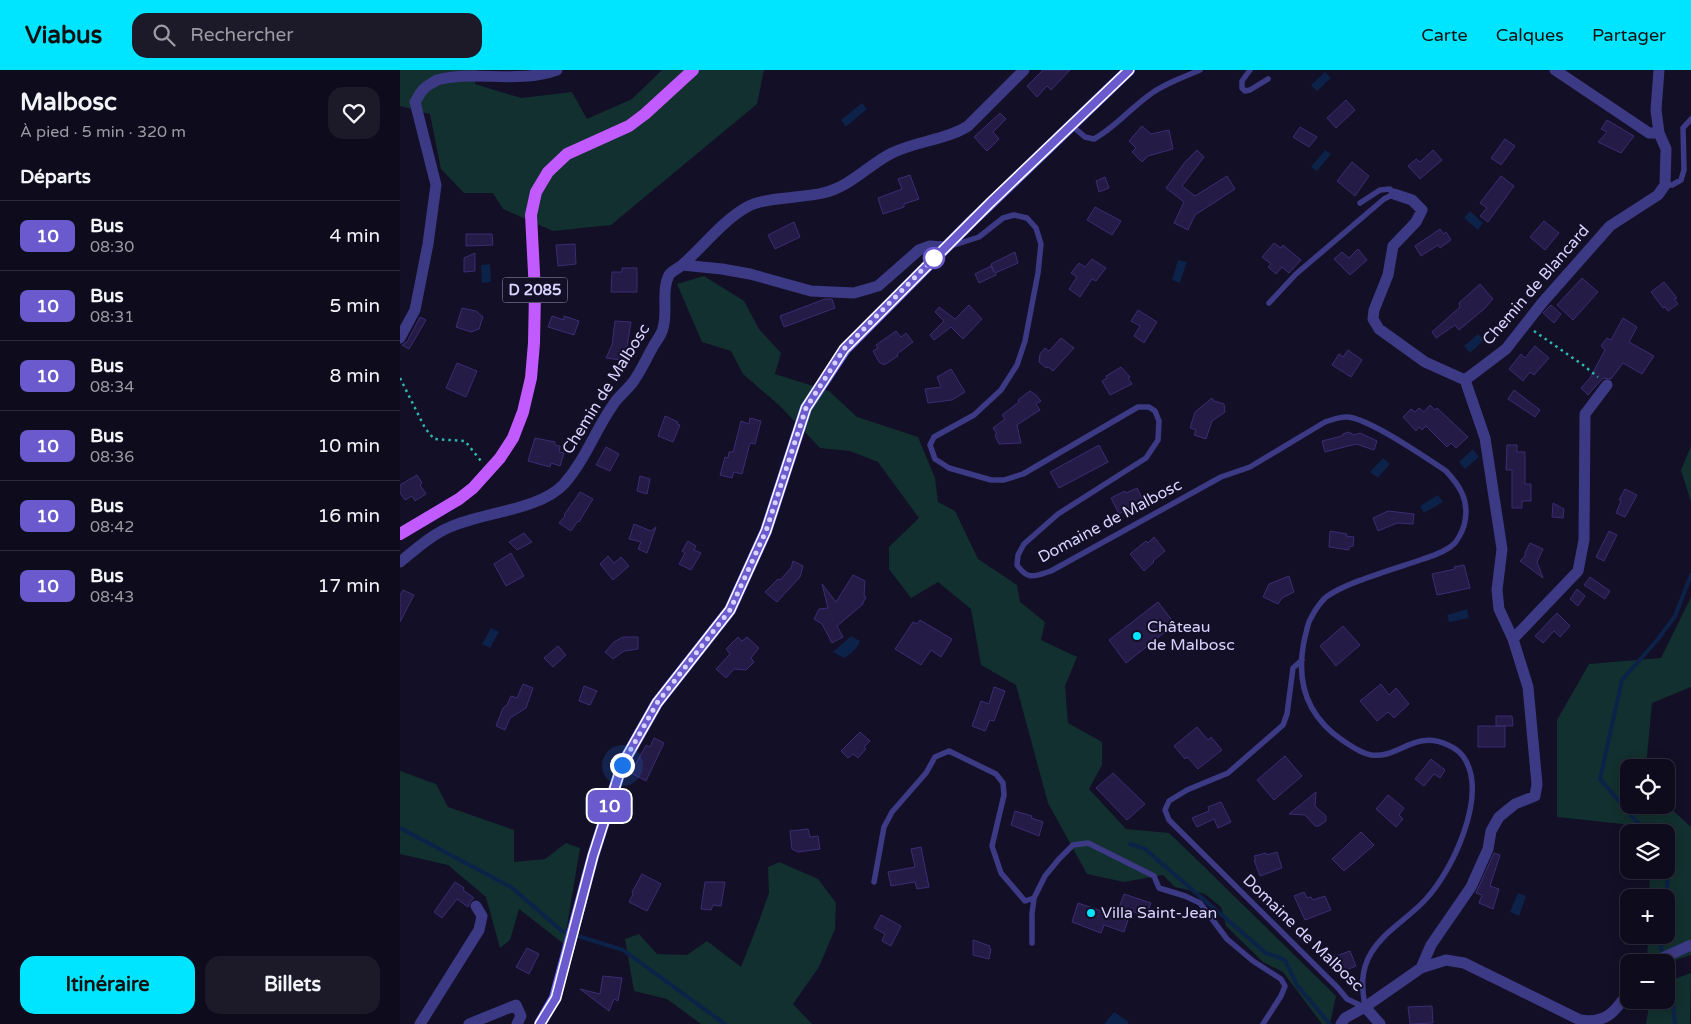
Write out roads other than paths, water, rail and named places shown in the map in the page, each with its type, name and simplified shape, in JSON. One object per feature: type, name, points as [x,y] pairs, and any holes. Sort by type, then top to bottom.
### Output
[{"type":"main road","name":"D 2085","points":[[400,534],[459,499],[473,488],[500,458],[513,438],[524,412],[531,378],[534,343],[535,292],[531,215],[536,192],[548,172],[567,154],[629,126],[645,114],[693,70]]},
{"type":"main road","points":[[540,1024],[556,998],[593,856],[622,765],[657,703],[730,610],[766,531],[806,408],[844,349],[945,247],[1129,70]]},
{"type":"street","points":[[400,338],[415,310],[428,244],[436,185],[415,102],[424,88],[442,77],[457,72],[470,70],[522,74],[548,73],[556,70]]},
{"type":"street","name":"Chemin de Malbosc","points":[[400,562],[433,536],[451,526],[487,514],[533,503],[552,494],[564,483],[582,460],[615,402],[633,382],[663,329],[666,284],[670,273],[682,265],[723,225],[747,207],[758,203],[837,189],[849,183],[893,152],[963,129],[1024,70]]},
{"type":"street","points":[[1555,70],[1649,133],[1659,133]]},
{"type":"street","points":[[1659,70],[1656,110],[1659,133],[1666,149],[1665,185]]},
{"type":"street","name":"Chemin de Blancard","points":[[1465,380],[1506,349],[1554,289],[1610,226],[1658,195],[1665,185]]},
{"type":"street","points":[[1394,194],[1412,200],[1422,210],[1416,222],[1393,246],[1388,275],[1374,310],[1373,319],[1380,329],[1424,362],[1465,380],[1485,438],[1502,549],[1497,590],[1499,609],[1513,639],[1528,687],[1536,784],[1534,796],[1515,804],[1499,817],[1491,831],[1488,849],[1471,886],[1431,946],[1421,968]]},
{"type":"street","points":[[682,265],[750,274],[811,291],[854,293],[878,286],[919,250],[930,246],[945,247]]},
{"type":"street","points":[[1513,639],[1578,571],[1584,540],[1585,414],[1607,384]]},
{"type":"street","points":[[420,1024],[479,930],[482,916],[476,906]]},
{"type":"street","points":[[1672,954],[1691,945]]},
{"type":"street","points":[[1341,1024],[1345,1018],[1365,1008],[1421,968],[1446,960],[1464,963],[1580,1020],[1590,1023],[1604,1021],[1620,1004]]},
{"type":"street","points":[[469,1024],[516,1005],[521,1016],[517,1024]]},
{"type":"street","points":[[1365,1008],[1380,1024]]},
{"type":"lane","points":[[1071,125],[1085,137],[1094,139],[1103,134],[1148,96],[1169,83],[1200,70]]},
{"type":"lane","points":[[1250,70],[1242,81],[1242,88],[1245,91],[1268,79]]},
{"type":"lane","points":[[1665,185],[1672,185],[1681,180],[1684,170],[1683,128],[1691,119]]},
{"type":"lane","points":[[1269,303],[1296,274],[1384,199],[1394,194],[1390,189],[1380,190],[1360,203]]},
{"type":"lane","name":"Domaine de Malbosc","points":[[945,247],[979,237],[1003,218],[1014,215],[1027,218],[1036,228],[1041,244],[1038,273],[1025,341],[1017,366],[1001,390],[974,415],[934,437],[930,446],[935,459],[949,468],[991,480],[1004,480],[1023,474],[1138,407],[1149,407],[1155,411],[1159,421],[1158,440],[1146,458],[1058,514],[1024,544],[1018,555],[1017,565],[1022,574],[1032,577],[1051,571],[1221,477],[1250,467],[1325,422],[1334,419],[1347,417],[1365,421],[1446,470],[1456,482],[1465,498],[1466,515],[1464,530],[1454,544],[1436,554],[1346,586],[1324,598],[1310,620],[1302,651],[1303,682],[1306,699],[1315,715],[1331,733],[1355,750],[1372,755],[1386,754],[1424,740],[1441,741],[1456,748],[1466,760],[1471,777],[1472,795],[1469,817],[1459,846],[1443,876],[1426,899],[1388,932],[1371,952],[1362,980],[1365,1008]]},
{"type":"lane","name":"Domaine de Malbosc","points":[[1302,660],[1293,668],[1288,714],[1283,725],[1228,773],[1187,790],[1169,801],[1165,810],[1169,820],[1347,999],[1365,1008]]},
{"type":"lane","points":[[874,882],[884,827],[892,812],[926,773],[935,757],[949,751],[996,774],[1003,783],[1004,795],[992,846],[1001,873],[1025,901],[1034,898]]},
{"type":"lane","points":[[1032,942],[1034,898],[1045,876],[1073,845],[1088,843],[1154,876],[1159,888],[1185,896],[1200,904],[1227,938],[1253,961],[1281,979],[1285,986],[1281,996],[1263,1024]]},
{"type":"water","points":[[1325,72],[1331,78],[1317,91],[1311,85]]},
{"type":"water","points":[[862,103],[867,109],[846,127],[841,120]]},
{"type":"water","points":[[1325,150],[1331,154],[1317,171],[1311,167]]},
{"type":"water","points":[[1470,211],[1483,223],[1478,230],[1464,218]]},
{"type":"water","points":[[1178,260],[1187,262],[1180,283],[1172,280]]},
{"type":"water","points":[[490,264],[491,282],[482,283],[481,265]]},
{"type":"water","points":[[1478,334],[1484,340],[1470,353],[1464,346]]},
{"type":"water","points":[[1473,449],[1479,457],[1465,469],[1459,462]]},
{"type":"water","points":[[1383,458],[1390,464],[1378,478],[1370,472]]},
{"type":"water","points":[[1438,495],[1443,502],[1424,513],[1420,506]]},
{"type":"water","points":[[1467,609],[1469,618],[1449,622],[1447,615]]},
{"type":"water","points":[[491,628],[499,632],[490,648],[482,644]]},
{"type":"water","points":[[851,636],[860,641],[851,653],[844,658],[833,652]]},
{"type":"water","points":[[1518,893],[1526,896],[1519,916],[1510,912]]},
{"type":"water","points":[[1114,1012],[1129,1022],[1127,1024],[1104,1024]]},
{"type":"waterway","points":[[1639,824],[1600,779],[1622,680],[1658,639],[1675,616],[1691,575]]},
{"type":"waterway","points":[[400,828],[511,887],[562,931],[623,950],[725,1024]]},
{"type":"waterway","points":[[1130,844],[1145,849],[1266,953],[1285,960],[1297,985],[1330,1024]]},
{"type":"waterway","points":[[1667,889],[1668,879]]},
{"type":"waterway","points":[[1661,944],[1663,954]]},
{"type":"waterway","points":[[1674,1009],[1675,1024]]},
{"type":"place","name":"Château de Malbosc","points":[[1137,636]]},
{"type":"place","name":"Villa Saint-Jean","points":[[1091,913]]}]
